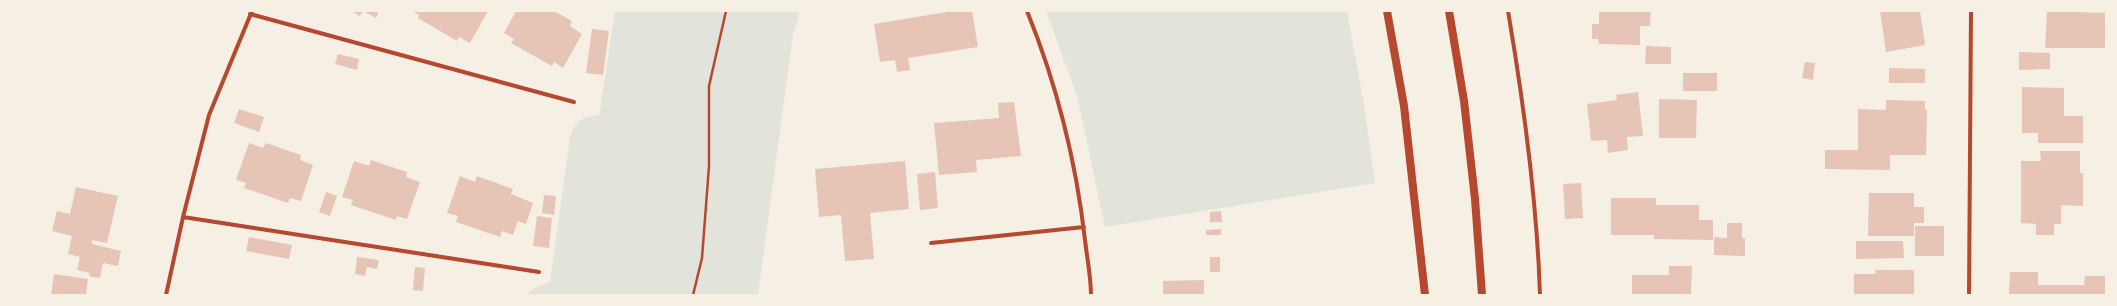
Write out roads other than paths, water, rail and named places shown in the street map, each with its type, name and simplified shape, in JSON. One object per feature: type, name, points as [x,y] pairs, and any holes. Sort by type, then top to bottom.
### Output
[{"type":"main road","points":[[1387,11],[1404,106],[1425,295]]},
{"type":"main road","points":[[1448,11],[1464,101],[1475,199],[1482,295]]},
{"type":"street","points":[[1027,11],[1038,38],[1061,110],[1076,177],[1084,227],[1091,295]]},
{"type":"street","points":[[1508,11],[1522,94],[1533,193],[1540,295]]},
{"type":"street","points":[[1969,295],[1971,11]]},
{"type":"street","points":[[166,295],[183,217],[209,115],[251,13],[574,102]]},
{"type":"street","points":[[183,217],[539,272]]},
{"type":"street","points":[[931,243],[1084,227]]}]
